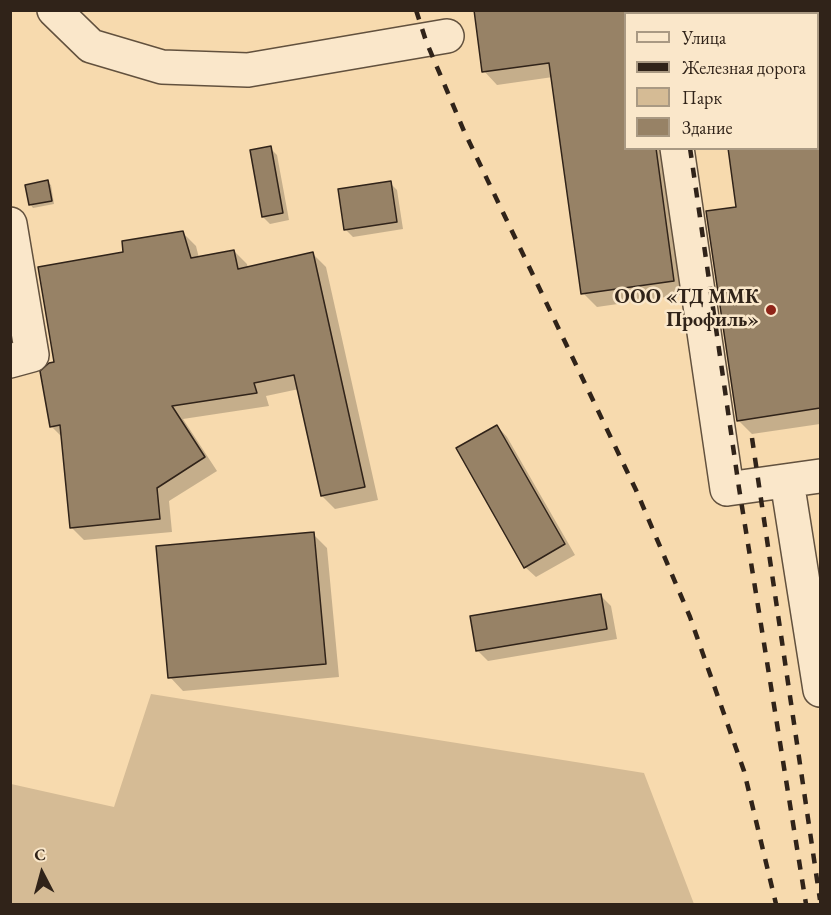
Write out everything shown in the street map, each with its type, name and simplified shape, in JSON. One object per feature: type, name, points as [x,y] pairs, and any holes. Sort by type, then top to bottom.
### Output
[{"type":"lane","points":[[54,10],[91,46],[162,67],[248,70],[447,36]]},
{"type":"lane","points":[[677,150],[726,489],[820,476]]},
{"type":"lane","points":[[10,224],[32,355],[10,361]]},
{"type":"lane","points":[[787,481],[820,690]]},
{"type":"green space","points":[[151,694],[644,773],[694,904],[11,904],[11,784],[114,807]]},
{"type":"building","points":[[474,10],[626,10],[624,12],[624,150],[656,150],[674,281],[581,294],[549,63],[482,72]]},
{"type":"building","points":[[271,146],[283,213],[262,217],[250,150]]},
{"type":"building","name":"ООО «ТД ММК Профиль»","points":[[820,148],[820,408],[737,421],[706,211],[736,207],[728,150],[819,150]]},
{"type":"building","points":[[48,180],[52,201],[29,205],[25,185]]},
{"type":"building","points":[[391,181],[397,222],[344,230],[338,189]]},
{"type":"building","points":[[183,231],[191,258],[234,250],[238,269],[313,252],[365,487],[321,496],[294,375],[254,383],[257,393],[172,406],[205,457],[157,488],[160,519],[70,528],[60,425],[50,427],[40,371],[49,363],[54,362],[38,267],[123,252],[122,241]]},
{"type":"building","points":[[497,425],[565,544],[524,568],[456,448]]},
{"type":"building","points":[[314,532],[326,664],[168,678],[156,546]]},
{"type":"building","points":[[601,594],[607,629],[476,651],[470,616]]},
{"type":"railway","points":[[416,10],[426,41],[464,131],[636,490],[690,617],[744,771],[776,904]]},
{"type":"railway","points":[[690,150],[739,488],[806,904]]},
{"type":"railway","points":[[752,438],[820,900]]},
{"type":"place","name":"ООО «ТД ММК Профиль»","points":[[771,310]]}]
